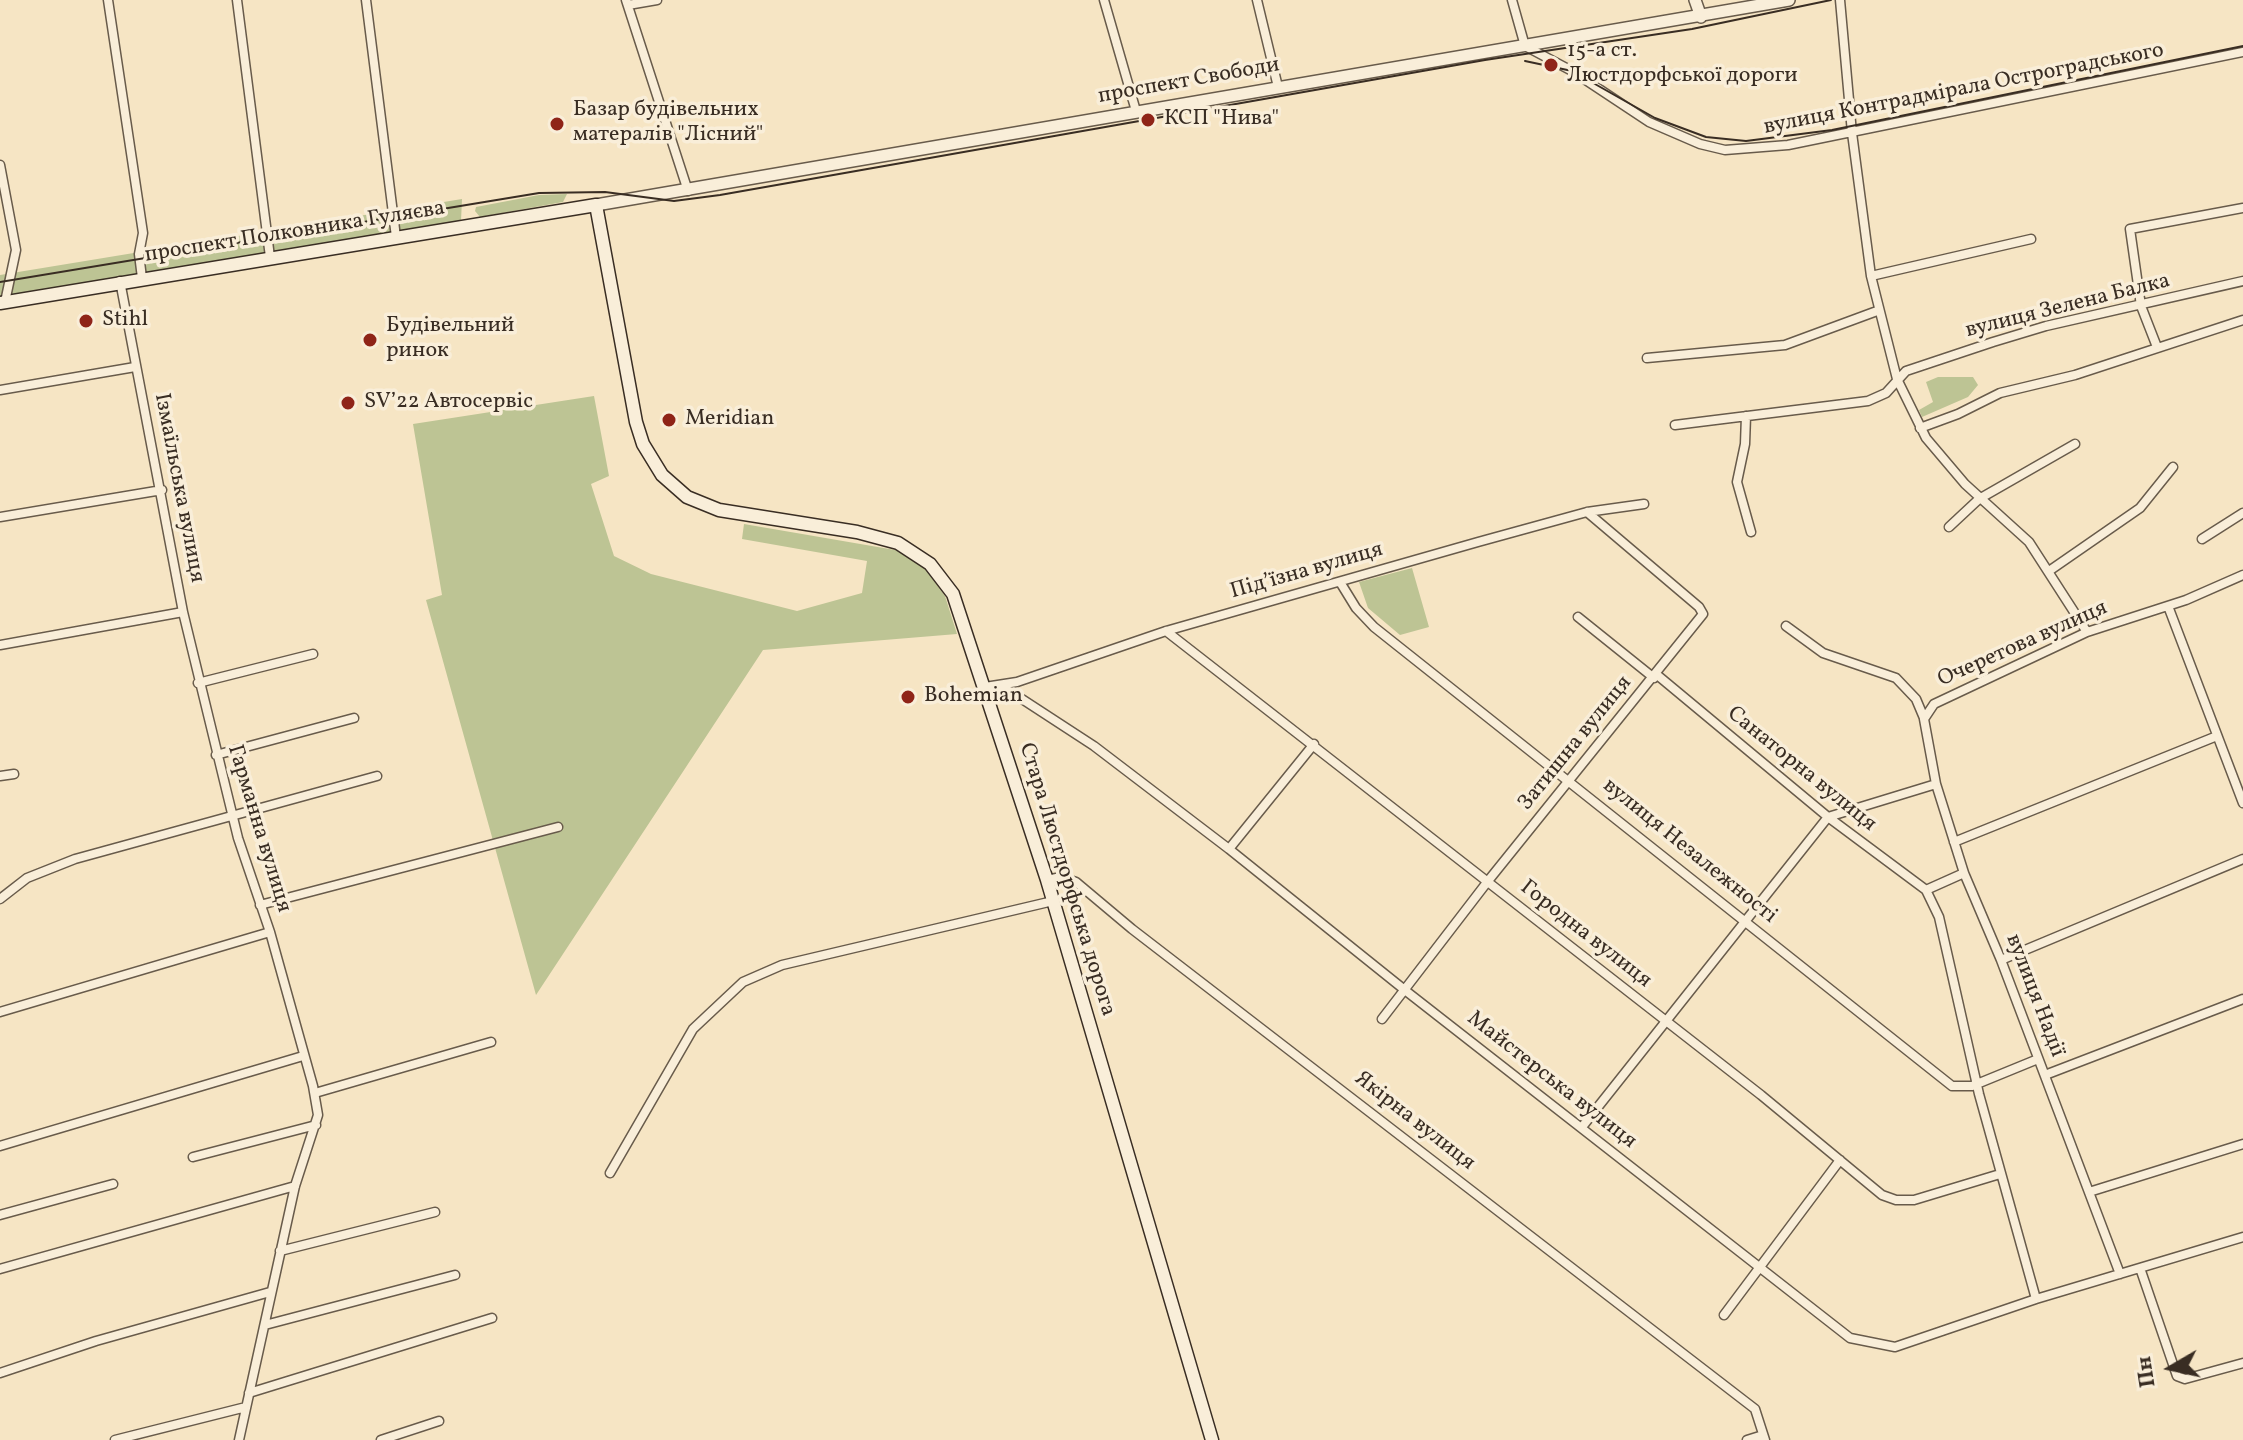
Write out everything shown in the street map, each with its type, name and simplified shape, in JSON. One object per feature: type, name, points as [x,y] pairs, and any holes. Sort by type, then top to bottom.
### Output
[{"type":"main road","name":"проспект Полковника Гуляєва","points":[[2,302],[596,205]]},
{"type":"main road","name":"Стара Люстдорфська дорога","points":[[596,205],[633,412],[643,444],[662,475],[687,497],[719,510],[882,537],[910,549],[938,571],[953,594],[1047,880],[1212,1440]]},
{"type":"street","points":[[108,0],[143,233],[139,254],[142,278]]},
{"type":"street","points":[[237,0],[270,257]]},
{"type":"street","points":[[366,0],[396,237]]},
{"type":"street","points":[[657,0],[627,2],[688,191]]},
{"type":"street","points":[[1104,0],[1136,111]]},
{"type":"street","points":[[1257,0],[1278,87]]},
{"type":"street","points":[[1512,0],[1525,46]]},
{"type":"street","points":[[1695,0],[1701,17]]},
{"type":"street","name":"проспект Свободи","points":[[596,205],[1789,0]]},
{"type":"street","points":[[1840,0],[1852,133],[1871,276],[1877,311],[1897,379],[1920,428],[1947,465],[1979,499],[2017,530],[2049,571],[2087,632]]},
{"type":"street","name":"вулиця Контрадмірала Остроградського","points":[[1525,46],[1572,71],[1649,122],[1700,144],[1725,150],[1754,150],[1852,133],[2243,52]]},
{"type":"street","points":[[0,165],[16,250],[2,302]]},
{"type":"street","points":[[2157,347],[2141,306],[2128,233],[2134,227],[2243,208]]},
{"type":"street","points":[[1871,276],[2031,239]]},
{"type":"street","name":"Ізмаїльська вулиця","points":[[0,645],[183,612],[120,281]]},
{"type":"street","name":"вулиця Зелена Балка","points":[[1675,425],[1868,401],[1886,393],[1906,371],[2019,334],[2243,281]]},
{"type":"street","points":[[1647,358],[1785,345],[1877,311]]},
{"type":"street","points":[[1920,428],[1958,414],[2000,393],[2075,375],[2243,320]]},
{"type":"street","points":[[0,390],[135,367]]},
{"type":"street","points":[[1746,416],[1744,453],[1737,482],[1751,532]]},
{"type":"street","points":[[1949,527],[1979,499],[2075,444]]},
{"type":"street","points":[[2049,571],[2140,508],[2173,467]]},
{"type":"street","points":[[0,517],[162,490]]},
{"type":"street","name":"Підʼїзна вулиця","points":[[985,687],[1002,686],[1166,631],[1587,512],[1644,504]]},
{"type":"street","name":"Затишна вулиця","points":[[1382,1019],[1488,881],[1702,615],[1701,609],[1587,512]]},
{"type":"street","points":[[2202,539],[2243,513]]},
{"type":"street","name":"Очеретова вулиця","points":[[1925,724],[1934,704],[2087,632],[2168,606],[2243,575]]},
{"type":"street","name":"вулиця Незалежності","points":[[1340,582],[1356,608],[1374,627],[1947,1082],[1960,1088],[1977,1084]]},
{"type":"street","points":[[2168,606],[2243,803]]},
{"type":"street","name":"Гарманна вулиця","points":[[183,612],[233,817],[270,932],[315,1093],[316,1125]]},
{"type":"street","name":"Санаторна вулиця","points":[[1578,617],[1828,817],[1926,890]]},
{"type":"street","points":[[1786,626],[1837,659],[1896,678],[1916,699],[1925,724]]},
{"type":"street","name":"Городна вулиця","points":[[1166,631],[1488,881],[1882,1195],[1905,1201],[2000,1174]]},
{"type":"street","points":[[198,683],[313,654]]},
{"type":"street","name":"Майстерська вулиця","points":[[1002,686],[1094,746],[1229,849],[1758,1269],[1850,1338],[1886,1346],[1906,1344],[2036,1299],[2243,1237]]},
{"type":"street","points":[[216,755],[354,718]]},
{"type":"street","name":"вулиця Надії","points":[[1925,724],[1936,784],[1964,873],[2001,960],[2120,1274]]},
{"type":"street","points":[[1954,842],[2217,736]]},
{"type":"street","points":[[1229,849],[1314,744]]},
{"type":"street","points":[[0,776],[14,774]]},
{"type":"street","points":[[0,899],[27,878],[75,859],[377,776]]},
{"type":"street","points":[[1582,1127],[1828,817],[1936,784]]},
{"type":"street","points":[[260,905],[558,827]]},
{"type":"street","points":[[2001,960],[2243,859]]},
{"type":"street","points":[[1964,873],[1926,890],[1939,917],[1977,1084],[2036,1299]]},
{"type":"street","name":"Якірна вулиця","points":[[1047,880],[1061,877],[1076,882],[1132,929],[1755,1409],[1764,1438]]},
{"type":"street","points":[[610,1173],[693,1029],[743,982],[782,965],[1053,901]]},
{"type":"street","points":[[0,1012],[270,932]]},
{"type":"street","points":[[2045,1075],[2243,999]]},
{"type":"street","points":[[315,1093],[491,1042]]},
{"type":"street","points":[[0,1146],[303,1056]]},
{"type":"street","points":[[1977,1084],[2038,1059]]},
{"type":"street","points":[[193,1157],[316,1125]]},
{"type":"street","points":[[239,1440],[295,1186],[316,1125]]},
{"type":"street","points":[[2089,1192],[2243,1144]]},
{"type":"street","points":[[1724,1315],[1840,1160]]},
{"type":"street","points":[[0,1215],[113,1184]]},
{"type":"street","points":[[0,1269],[295,1186]]},
{"type":"street","points":[[280,1251],[435,1212]]},
{"type":"street","points":[[2140,1268],[2180,1379],[2243,1363]]},
{"type":"street","points":[[265,1325],[455,1275]]},
{"type":"street","points":[[0,1373],[96,1341],[270,1292]]},
{"type":"street","points":[[249,1393],[492,1318]]},
{"type":"street","points":[[115,1440],[246,1407]]},
{"type":"street","points":[[381,1440],[439,1421]]},
{"type":"street","points":[[415,1429],[415,1440]]},
{"type":"street","points":[[1747,1440],[1764,1438]]},
{"type":"green space","points":[[567,194],[563,202],[480,217],[475,211],[476,207],[539,195]]},
{"type":"green space","points":[[462,199],[461,221],[0,298],[0,275]]},
{"type":"green space","points":[[1938,377],[1973,377],[1978,385],[1968,397],[1922,417],[1919,410],[1933,402],[1926,382]]},
{"type":"green space","points":[[594,396],[609,476],[591,484],[614,556],[651,574],[797,611],[862,593],[867,561],[742,539],[744,524],[901,551],[924,567],[945,596],[957,634],[763,650],[536,995],[426,600],[442,595],[413,424]]},
{"type":"green space","points":[[1412,568],[1429,627],[1400,635],[1368,608],[1359,582]]},
{"type":"tram line","points":[[0,282],[539,193],[605,192],[674,201],[720,195],[1485,60],[1692,29],[1831,0]]},
{"type":"tram line","points":[[1525,61],[1572,71],[1655,118],[1706,137],[1746,141],[1832,130],[2243,46]]},
{"type":"place","name":"15-а ст. Люстдорфської дороги","points":[[1551,65]]},
{"type":"place","name":"КСП \"Нива\"","points":[[1148,120]]},
{"type":"place","name":"Базар будівельних матералів \"Лісний\"","points":[[557,124]]},
{"type":"place","name":"Stihl","points":[[86,321]]},
{"type":"place","name":"Будівельний ринок","points":[[370,340]]},
{"type":"place","name":"SV’22 Автосервіс","points":[[348,403]]},
{"type":"place","name":"Meridian","points":[[669,420]]},
{"type":"place","name":"Bohemian","points":[[908,697]]}]
